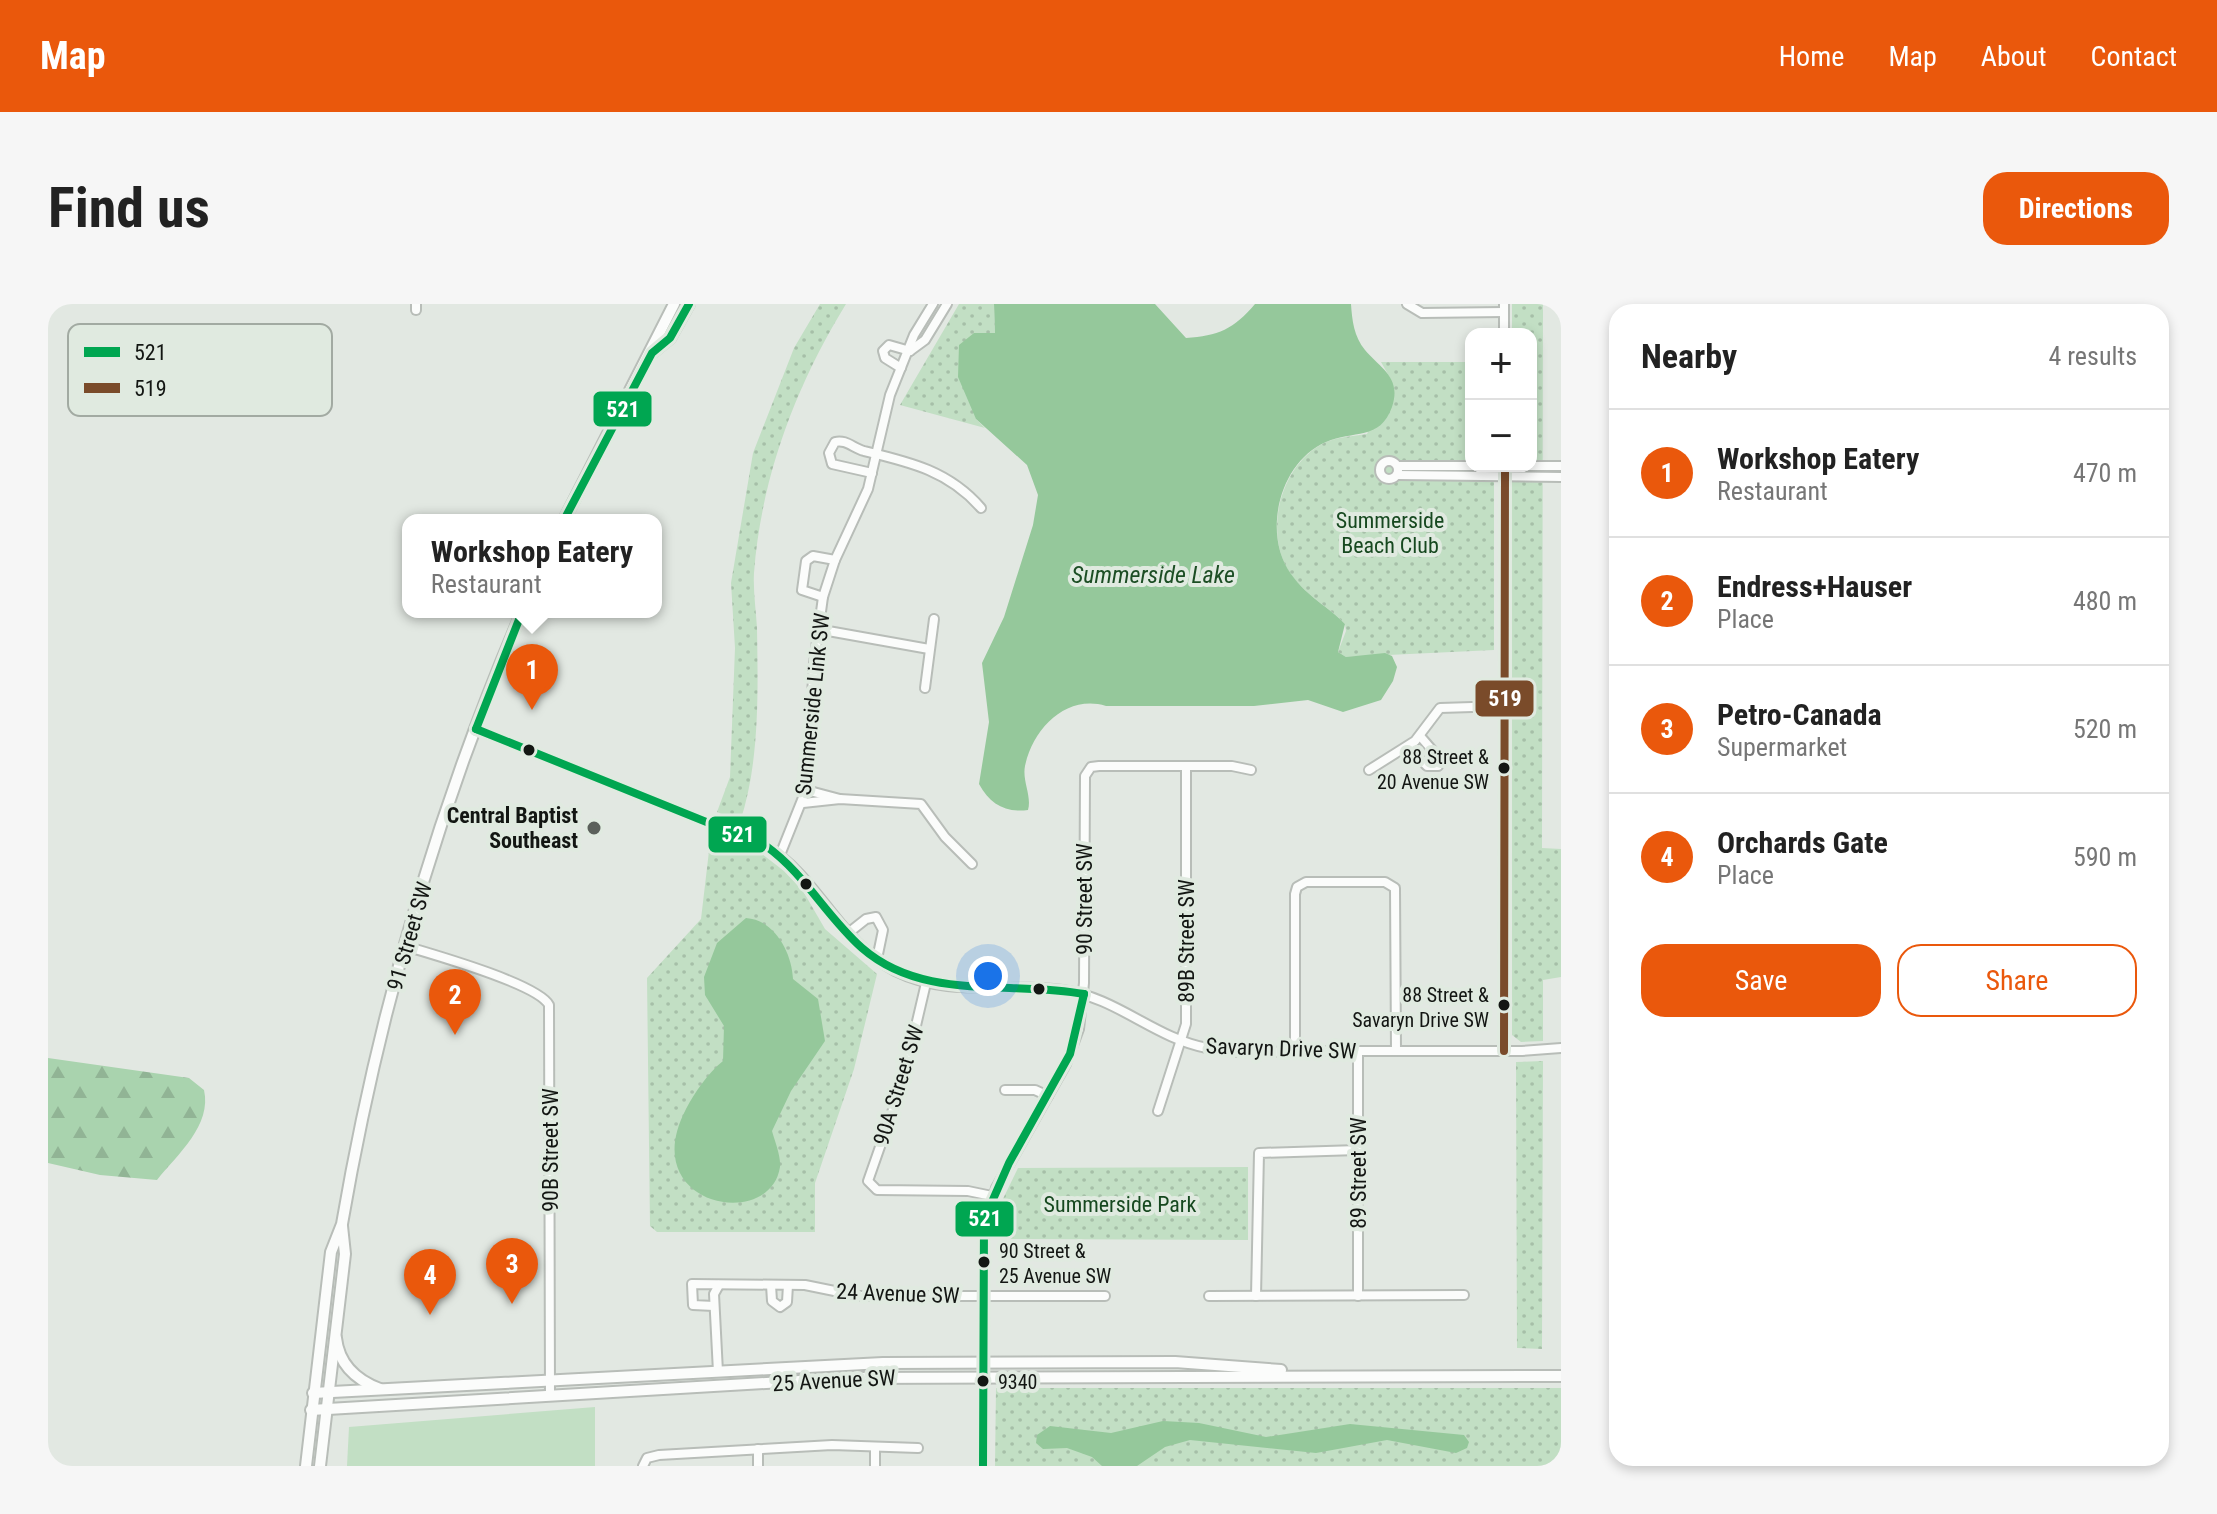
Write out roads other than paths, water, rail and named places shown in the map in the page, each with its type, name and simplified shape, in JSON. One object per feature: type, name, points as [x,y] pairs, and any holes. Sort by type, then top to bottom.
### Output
[{"type":"main road","points":[[567,514],[652,353],[657,332],[674,304]]},
{"type":"main road","points":[[652,353],[670,338],[689,304]]},
{"type":"main road","name":"91 Street SW","points":[[306,1466],[331,1252],[342,1224],[372,1074],[405,946],[476,729],[520,618]]},
{"type":"main road","name":"91 Street SW","points":[[320,1466],[326,1393],[345,1254],[342,1224]]},
{"type":"main road","points":[[335,1320],[341,1359],[350,1372],[382,1390]]},
{"type":"main road","name":"25 Avenue SW","points":[[313,1393],[982,1362],[1175,1362],[1358,1377]]},
{"type":"main road","name":"25 Avenue SW","points":[[311,1410],[850,1378],[1561,1376]]},
{"type":"street","name":"Summerside Link SW","points":[[780,855],[806,790],[817,629],[823,597],[835,560],[863,503],[888,402],[914,335],[933,304]]},
{"type":"street","points":[[901,368],[885,358],[883,351],[889,345],[910,351],[925,340],[945,305]]},
{"type":"street","points":[[1409,306],[1422,313],[1504,308]]},
{"type":"street","points":[[872,473],[836,466],[829,461],[829,453],[840,440],[941,474],[965,490],[981,508]]},
{"type":"street","points":[[1537,468],[1561,466]]},
{"type":"street","points":[[1398,470],[1465,470]]},
{"type":"street","points":[[1504,1051],[1505,472]]},
{"type":"street","points":[[1521,472],[1561,477]]},
{"type":"street","name":"Summerside Link SW","points":[[823,597],[802,590],[806,561],[813,556],[835,560]]},
{"type":"street","points":[[925,688],[934,619]]},
{"type":"street","points":[[817,629],[929,649]]},
{"type":"street","points":[[1369,770],[1408,747],[1443,706],[1505,706]]},
{"type":"street","name":"Savaryn Drive SW","points":[[476,729],[756,841],[780,855],[808,880],[847,934],[877,959],[926,983],[967,988],[1051,988],[1084,994],[1119,1007],[1162,1034],[1221,1051],[1504,1051],[1561,1048]]},
{"type":"street","points":[[1408,747],[1427,766],[1438,766],[1439,758],[1420,736]]},
{"type":"street","name":"90 Street SW","points":[[983,1466],[982,1235],[992,1196],[1073,1048],[1084,994],[1085,776],[1091,767],[1099,766],[1232,766],[1251,770]]},
{"type":"street","name":"89B Street SW","points":[[1158,1111],[1183,1042],[1186,1024],[1186,766]]},
{"type":"street","points":[[806,790],[840,799]]},
{"type":"street","points":[[803,803],[840,799],[921,804],[945,837],[972,864]]},
{"type":"street","points":[[1295,1051],[1295,894],[1297,887],[1306,882],[1385,882],[1395,888],[1396,1051]]},
{"type":"street","points":[[847,934],[866,919],[876,917],[883,930],[877,959]]},
{"type":"street","name":"90B Street SW","points":[[405,946],[459,962],[547,1000],[550,1009],[550,1395]]},
{"type":"street","name":"90A Street SW","points":[[926,983],[903,1081],[870,1174],[871,1186],[877,1190],[968,1191],[992,1196]]},
{"type":"street","name":"89 Street SW","points":[[1358,1051],[1358,1296]]},
{"type":"street","points":[[1005,1090],[1035,1090],[1048,1096]]},
{"type":"street","points":[[1256,1296],[1259,1153],[1358,1150]]},
{"type":"street","name":"24 Avenue SW","points":[[714,1306],[693,1305],[691,1286],[697,1282],[788,1285],[859,1296],[1105,1296]]},
{"type":"street","points":[[718,1372],[714,1291],[719,1285]]},
{"type":"street","points":[[771,1285],[772,1301],[780,1307],[787,1302],[788,1285]]},
{"type":"street","points":[[1209,1296],[1464,1295]]},
{"type":"street","points":[[875,1447],[875,1466]]},
{"type":"street","points":[[643,1466],[647,1458],[655,1455],[758,1449],[918,1448]]},
{"type":"street","points":[[758,1449],[758,1466]]},
{"type":"water","name":"Summerside Lake","points":[[994,304],[1155,304],[1186,338],[1225,330],[1255,304],[1351,304],[1358,340],[1392,381],[1392,407],[1387,418],[1373,430],[1326,442],[1297,465],[1280,500],[1278,539],[1282,558],[1291,574],[1311,596],[1345,624],[1338,652],[1346,657],[1385,653],[1392,656],[1397,667],[1393,681],[1381,700],[1343,712],[1308,700],[1254,706],[1078,705],[1054,717],[1029,752],[1024,772],[1028,810],[1005,808],[988,797],[979,784],[989,722],[982,663],[1004,617],[1033,525],[1038,495],[1027,465],[976,419],[958,377],[959,345],[974,333],[995,333]]},
{"type":"water","points":[[746,918],[756,920],[773,931],[785,949],[793,979],[818,999],[825,1041],[791,1091],[772,1131],[780,1167],[771,1187],[754,1199],[732,1203],[710,1199],[691,1187],[678,1168],[675,1142],[686,1109],[707,1077],[723,1061],[724,1026],[705,995],[704,977],[717,943]]},
{"type":"water","points":[[1163,1421],[1199,1423],[1266,1437],[1350,1424],[1464,1435],[1469,1442],[1467,1448],[1456,1453],[1387,1440],[1316,1453],[1190,1440],[1165,1447],[1137,1466],[1102,1466],[1092,1457],[1067,1448],[1043,1449],[1036,1443],[1037,1435],[1050,1426],[1111,1433]]},
{"type":"place","name":"Workshop Eatery","points":[[532,710]]},
{"type":"place","name":"88 Street & 20 Avenue SW","points":[[1504,768]]},
{"type":"place","name":"Central Baptist Southeast","points":[[594,828]]},
{"type":"place","name":"88 Street & Savaryn Drive SW","points":[[1504,1005]]},
{"type":"place","name":"Endress+Hauser","points":[[455,1035]]},
{"type":"place","name":"90 Street & 25 Avenue SW","points":[[984,1262]]},
{"type":"place","name":"Petro-Canada","points":[[512,1304]]},
{"type":"place","name":"Orchards Gate","points":[[430,1315]]},
{"type":"place","name":"9340","points":[[983,1381]]},
{"type":"park label","name":"Summerside Beach Club","points":[[1390,532]]},
{"type":"park label","name":"Summerside Park","points":[[1120,1204]]}]
